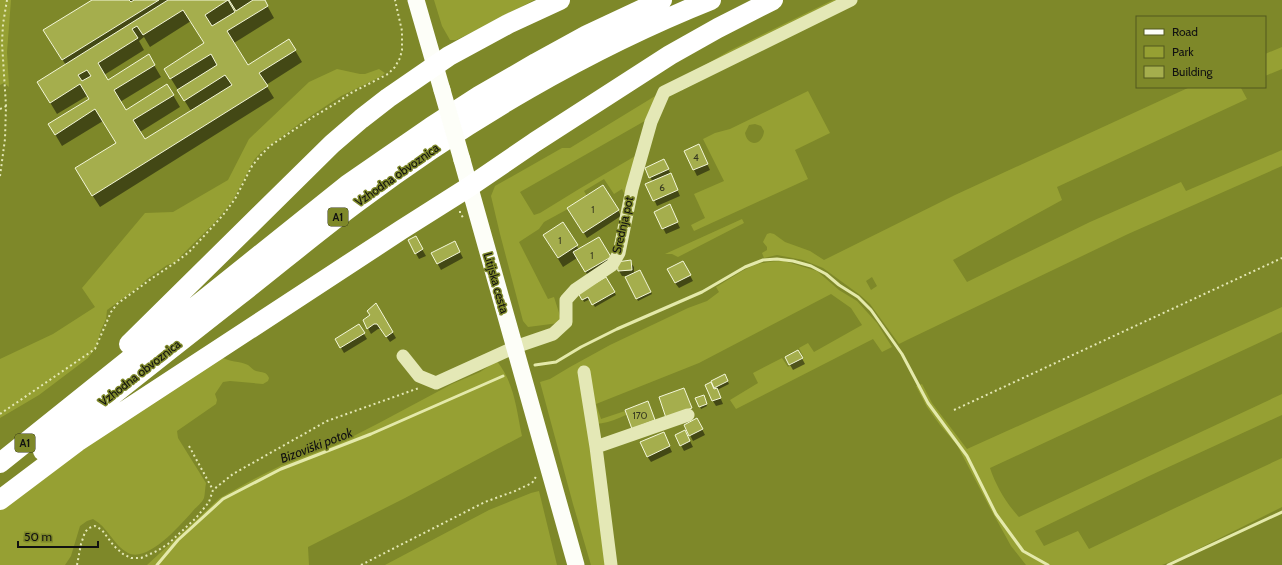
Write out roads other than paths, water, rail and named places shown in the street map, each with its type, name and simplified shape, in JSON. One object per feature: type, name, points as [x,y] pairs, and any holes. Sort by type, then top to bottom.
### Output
[{"type":"highway","points":[[49,423],[61,400],[123,350],[332,144],[361,119],[388,98],[452,54],[508,24],[560,0]]},
{"type":"highway","name":"Vzhodna obvoznica","points":[[0,462],[347,185],[479,96],[587,36],[662,0]]},
{"type":"highway","name":"Vzhodna obvoznica","points":[[0,487],[71,428],[359,201],[429,152],[487,114],[555,75],[649,27],[711,0]]},
{"type":"highway","points":[[0,500],[77,442],[394,234],[469,187],[535,142],[670,56],[718,28],[773,0]]},
{"type":"main road","name":"Litijska cesta","points":[[416,0],[576,565]]},
{"type":"street","name":"Srednja pot","points":[[515,347],[553,334],[566,322],[566,300],[575,290],[612,265],[619,253],[632,189],[651,122],[664,92],[851,0]]},
{"type":"street","points":[[403,356],[419,376],[436,383],[515,347]]},
{"type":"street","points":[[584,372],[596,447],[611,565]]},
{"type":"street","points":[[596,447],[688,416]]},
{"type":"waterway","points":[[535,365],[556,362],[581,347],[617,329],[702,292],[745,267],[763,260],[777,259],[793,261],[811,266],[826,274],[839,285],[858,297],[871,310],[902,354],[928,403],[967,456],[996,514],[1023,551],[1048,565]]},
{"type":"waterway","name":"Bizoviški potok","points":[[157,565],[178,540],[223,499],[281,469],[371,434],[503,376]]},
{"type":"waterway","points":[[1168,565],[1282,512]]}]
